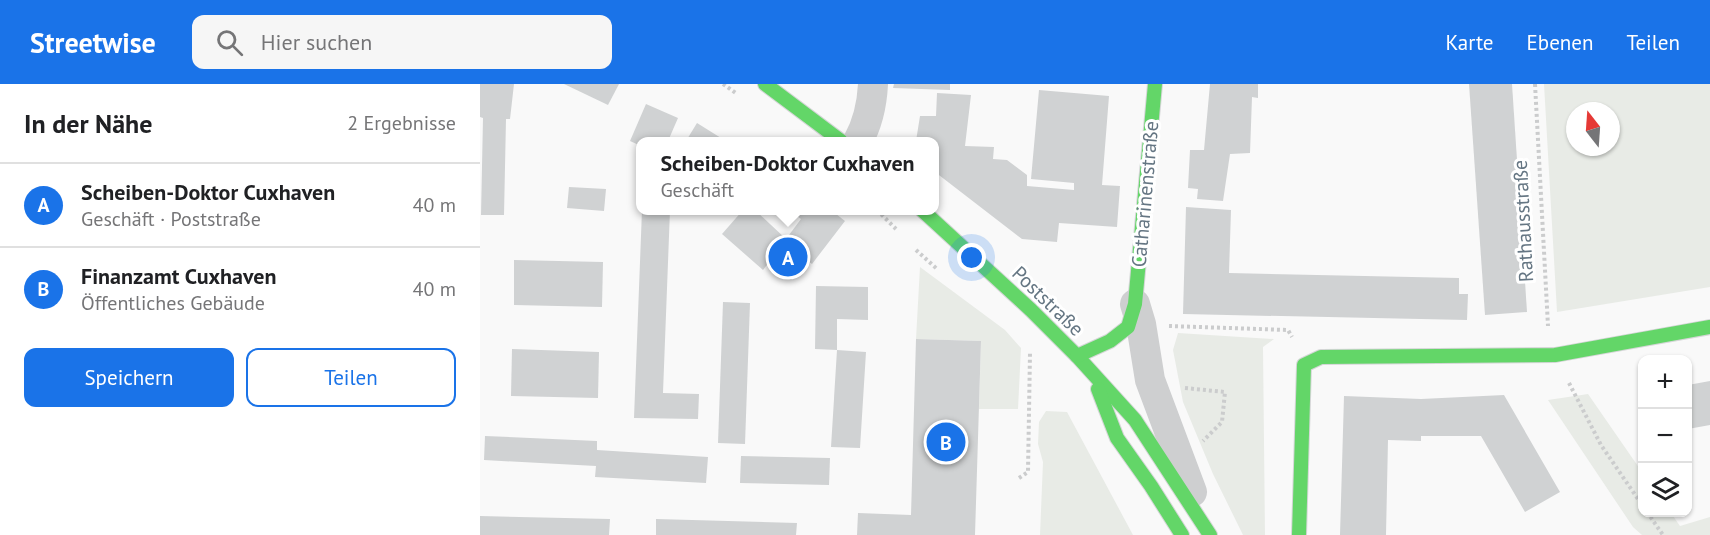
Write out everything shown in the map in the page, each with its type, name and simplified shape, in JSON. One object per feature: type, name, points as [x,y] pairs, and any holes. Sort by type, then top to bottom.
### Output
[{"type":"street","points":[[765,84],[836,137]]},
{"type":"street","points":[[860,137],[872,104],[873,84]]},
{"type":"street","name":"Catharinenstraße","points":[[1077,356],[1110,341],[1128,327],[1135,304],[1155,84]]},
{"type":"street","name":"Poststraße","points":[[928,215],[1032,310],[1135,420],[1198,530]]},
{"type":"street","name":"Catharinenstraße","points":[[1135,304],[1150,380],[1198,530]]},
{"type":"street","points":[[1299,535],[1304,365],[1321,357],[1555,356],[1710,327]]},
{"type":"street","name":"Poststraße","points":[[1092,373],[1117,438],[1151,486],[1198,530]]},
{"type":"street","points":[[1117,438],[1125,465],[1153,515]]},
{"type":"path","name":"Rathausstraße","points":[[1535,84],[1548,327],[1555,356],[1601,445],[1638,499]]},
{"type":"path","points":[[1161,326],[1288,330],[1304,365]]},
{"type":"path","points":[[1019,478],[1028,472],[1030,352]]},
{"type":"path","points":[[1180,388],[1225,392],[1222,422],[1202,442]]},
{"type":"path","points":[[1650,517],[1663,535]]},
{"type":"shaded area","points":[[1544,84],[1710,84],[1710,287],[1557,312]]},
{"type":"shaded area","points":[[920,267],[1005,330],[1021,348],[1018,409],[979,409],[981,341],[916,339]]},
{"type":"shaded area","points":[[1178,333],[1274,339],[1263,347],[1265,535],[1243,535],[1213,474],[1183,402],[1173,350]]},
{"type":"shaded area","points":[[1588,394],[1638,466],[1638,517],[1674,517],[1680,526],[1710,517],[1710,535],[1642,535],[1633,527],[1548,400]]},
{"type":"shaded area","points":[[1046,411],[1067,412],[1133,535],[1040,535],[1043,462],[1038,444],[1039,422]]},
{"type":"building","points":[[480,84],[514,84],[510,119],[506,119],[504,215],[481,215],[483,118],[480,117]]},
{"type":"building","points":[[564,84],[619,84],[608,105]]},
{"type":"building","points":[[894,84],[950,84],[950,90],[893,88]]},
{"type":"building","points":[[1210,84],[1258,84],[1258,98],[1252,97],[1250,153],[1230,154],[1223,201],[1197,199],[1198,189],[1188,188],[1190,150],[1204,150]]},
{"type":"building","points":[[1469,84],[1512,84],[1527,312],[1485,315]]},
{"type":"building","points":[[1039,90],[1109,96],[1102,185],[1120,186],[1117,227],[1059,223],[1057,242],[1022,239],[939,175],[939,137],[917,137],[920,116],[936,116],[937,93],[971,95],[965,146],[994,147],[993,159],[1007,160],[1027,175],[1027,186],[1074,190],[1074,183],[1031,179]]},
{"type":"building","points":[[646,104],[678,118],[670,137],[636,137],[636,144],[630,141]]},
{"type":"building","points":[[697,123],[719,137],[688,137]]},
{"type":"building","points":[[569,187],[606,189],[604,211],[567,208]]},
{"type":"building","points":[[1186,207],[1231,210],[1229,273],[1459,278],[1459,294],[1468,294],[1467,320],[1183,314]]},
{"type":"building","points":[[642,215],[670,215],[663,393],[699,394],[698,419],[634,418]]},
{"type":"building","points":[[739,215],[760,215],[786,239],[801,219],[796,215],[837,215],[845,221],[812,264],[808,261],[791,280],[770,261],[763,270],[722,234]]},
{"type":"building","points":[[514,260],[603,262],[602,307],[514,305]]},
{"type":"building","points":[[816,286],[868,287],[868,320],[837,319],[837,350],[815,349]]},
{"type":"building","points":[[723,302],[750,303],[745,444],[718,443]]},
{"type":"building","points":[[916,339],[981,341],[975,535],[857,535],[858,513],[911,515]]},
{"type":"building","points":[[512,349],[599,352],[598,398],[511,396]]},
{"type":"building","points":[[837,350],[866,352],[860,448],[831,447]]},
{"type":"building","points":[[1710,381],[1710,425],[1692,428],[1692,384]]},
{"type":"building","points":[[1504,395],[1560,492],[1525,512],[1481,436],[1421,436],[1421,441],[1388,440],[1386,535],[1340,535],[1344,396],[1421,399]]},
{"type":"building","points":[[485,436],[597,441],[597,450],[708,457],[706,483],[595,477],[596,466],[484,460]]},
{"type":"building","points":[[741,456],[830,458],[829,485],[740,483]]},
{"type":"building","points":[[480,516],[610,519],[609,535],[480,535]]},
{"type":"building","points":[[656,519],[797,523],[796,535],[656,535]]},
{"type":"traffic: fast","points":[[765,84],[836,137]]},
{"type":"traffic: fast","points":[[1077,356],[1110,341],[1128,327],[1135,304],[1155,84]]},
{"type":"traffic: fast","points":[[927,215],[1031,310],[1077,356],[1135,420],[1210,535]]},
{"type":"traffic: fast","points":[[1299,535],[1304,365],[1321,357],[1555,355],[1710,327]]},
{"type":"traffic: fast","points":[[1098,389],[1117,438],[1182,535]]},
{"type":"place","name":"Scheiben-Doktor Cuxhaven","points":[[788,257]]},
{"type":"place","name":"Finanzamt Cuxhaven","points":[[946,442]]}]
